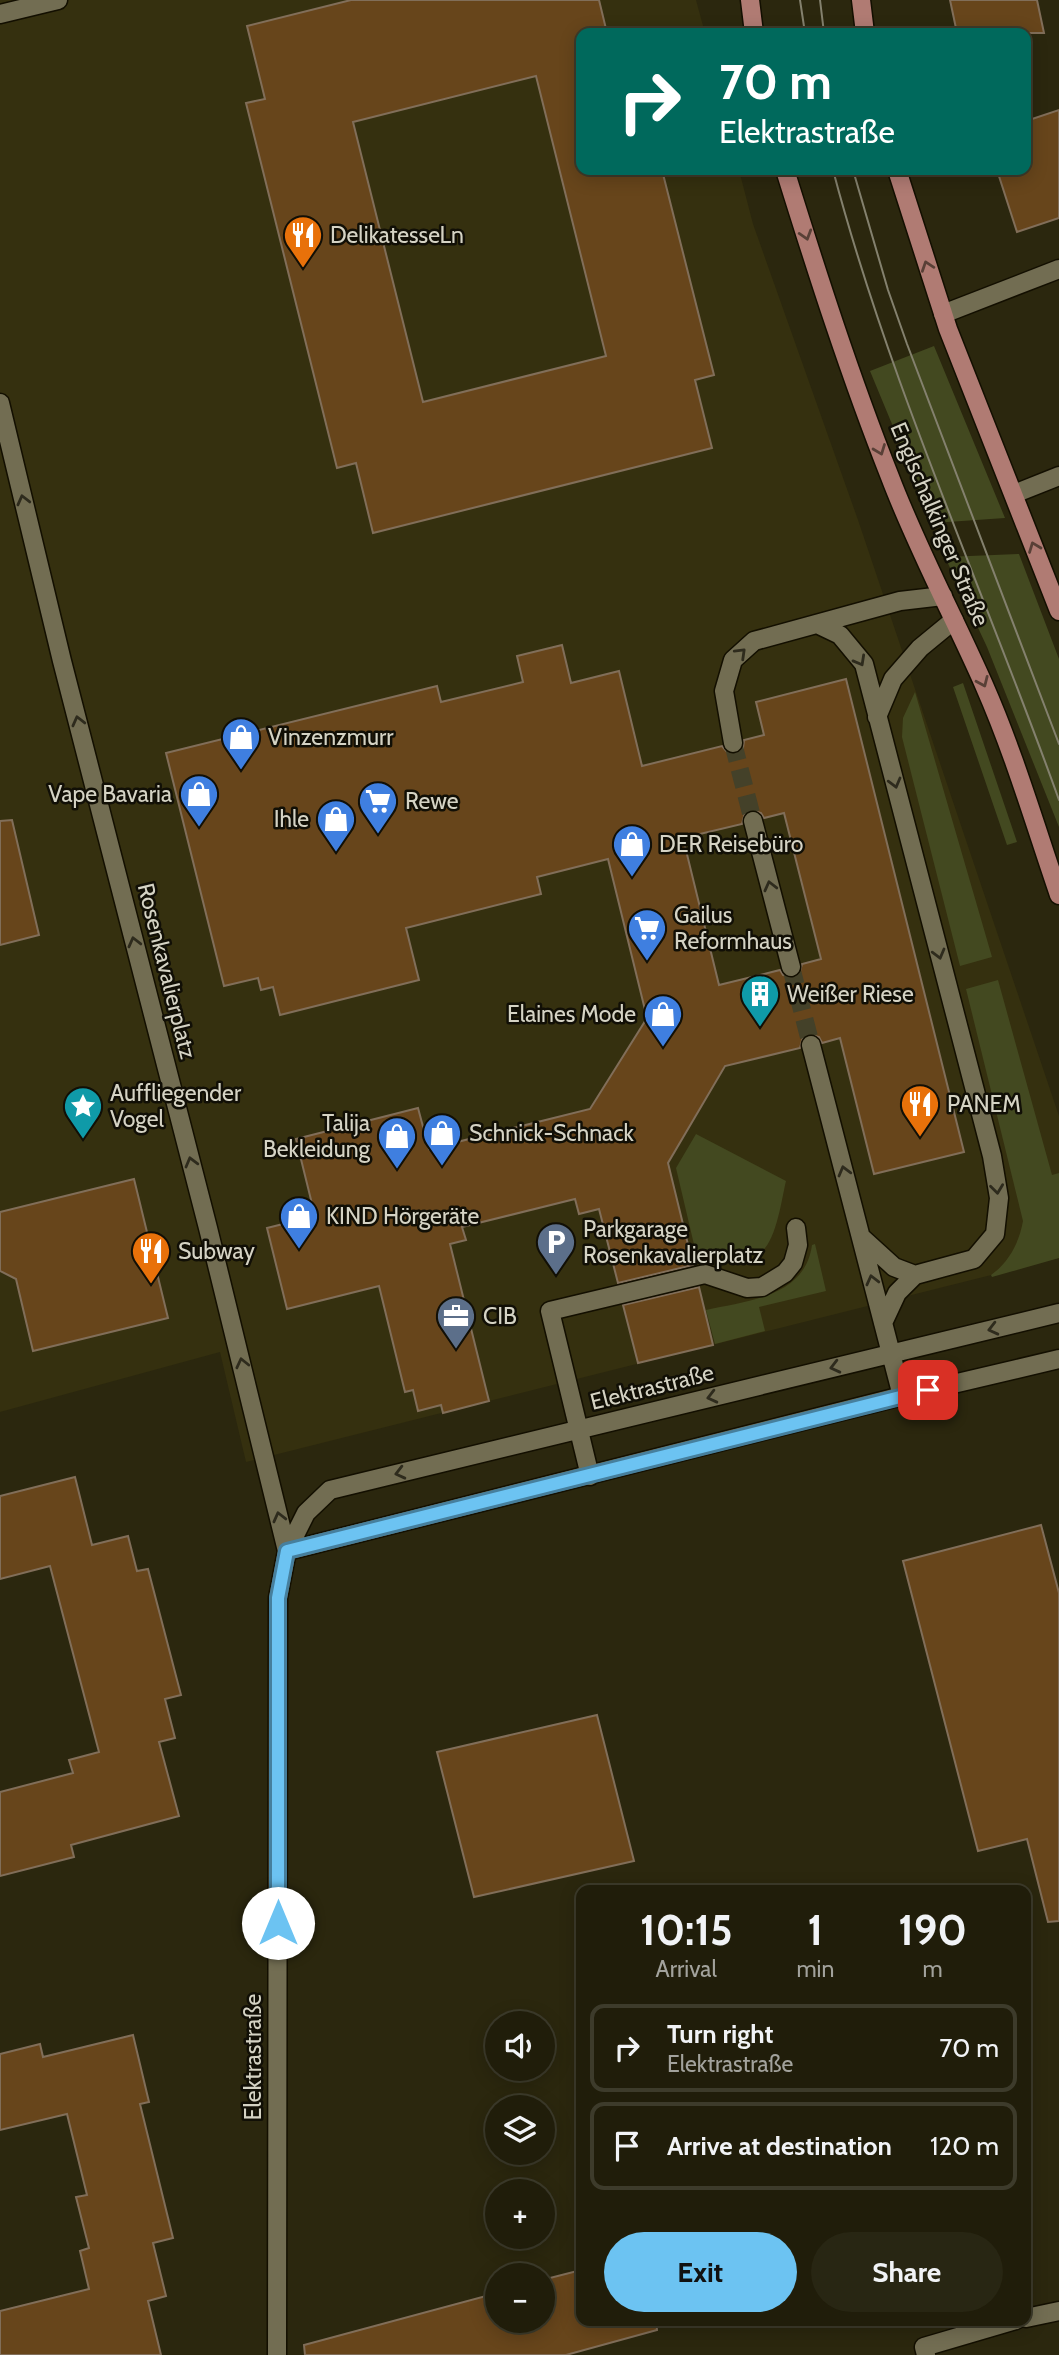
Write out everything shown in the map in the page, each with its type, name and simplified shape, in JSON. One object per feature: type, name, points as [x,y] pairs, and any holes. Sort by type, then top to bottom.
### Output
[{"type":"main road","points":[[750,0],[753,28]]},
{"type":"main road","points":[[861,0],[864,28]]},
{"type":"main road","name":"Englschalkinger Straße","points":[[787,175],[848,365],[890,479],[985,687],[1009,748],[1059,895]]},
{"type":"main road","points":[[899,175],[943,314],[1059,611]]},
{"type":"street","points":[[0,14],[58,0]]},
{"type":"street","points":[[943,314],[1059,269]]},
{"type":"street","name":"Rosenkavalierplatz","points":[[0,403],[62,661],[208,1228],[287,1551]]},
{"type":"street","points":[[1014,494],[1059,476]]},
{"type":"street","points":[[733,743],[724,691],[733,660],[754,641],[900,601],[943,596]]},
{"type":"street","points":[[877,717],[893,679],[920,649],[954,620]]},
{"type":"street","points":[[817,624],[840,635],[863,664],[992,1156],[999,1198],[995,1234],[974,1259],[915,1275],[897,1293],[883,1323]]},
{"type":"street","points":[[753,821],[791,967]]},
{"type":"street","points":[[811,1045],[902,1396]]},
{"type":"street","points":[[590,1476],[550,1311],[705,1274],[747,1288],[762,1287],[785,1273],[793,1263],[798,1245],[796,1228]]},
{"type":"street","points":[[861,1237],[894,1267],[915,1275]]},
{"type":"street","name":"Elektrastraße","points":[[277,2355],[278,1598],[287,1551],[306,1513],[330,1490],[1059,1313]]},
{"type":"street","points":[[287,1551],[1059,1359]]},
{"type":"street","points":[[1031,2316],[1059,2311]]},
{"type":"street","points":[[926,2355],[924,2347],[996,2326]]},
{"type":"shaded area","points":[[0,0],[696,0],[704,28],[576,28],[576,175],[740,175],[753,224],[858,520],[1059,1116],[1059,1258],[246,1462],[220,1352],[0,1412]]},
{"type":"green space","points":[[934,346],[1005,518],[933,523],[870,371]]},
{"type":"green space","points":[[1019,554],[1059,659],[1059,827],[987,647],[945,557]]},
{"type":"green space","points":[[963,683],[1017,842],[1007,845],[953,687]]},
{"type":"green space","points":[[915,692],[992,957],[960,966],[902,737],[903,718]]},
{"type":"green space","points":[[998,980],[1052,1175],[1059,1173],[1059,1258],[992,1277],[1012,1251],[1023,1221],[966,989]]},
{"type":"green space","points":[[696,1134],[786,1181],[776,1226],[766,1247],[759,1254],[744,1256],[719,1251],[696,1253],[676,1168]]},
{"type":"green space","points":[[815,1244],[826,1291],[759,1307],[765,1331],[715,1344],[706,1310],[756,1299],[786,1286],[798,1276],[807,1262],[812,1245]]},
{"type":"building","points":[[351,0],[599,0],[606,28],[576,28],[576,175],[663,175],[714,375],[695,380],[712,448],[373,533],[356,463],[337,468],[246,103],[265,99],[247,26]],"holes":[[[536,76],[606,356],[423,402],[353,122]]]},
{"type":"building","points":[[950,0],[1037,0],[1044,33],[1031,33],[1031,28],[956,28]]},
{"type":"building","points":[[1059,110],[1059,218],[1017,232],[999,175],[1031,175],[1031,119]]},
{"type":"building","name":"Weißer Riese","points":[[562,645],[571,683],[619,671],[642,766],[722,746],[728,753],[736,754],[743,748],[744,740],[764,735],[756,702],[846,679],[964,1152],[874,1174],[840,1038],[822,1043],[819,1037],[809,1034],[803,1037],[800,1048],[725,1066],[668,1163],[693,1265],[618,1283],[599,1209],[579,1214],[575,1199],[462,1227],[466,1240],[450,1244],[489,1401],[443,1413],[441,1405],[418,1411],[413,1390],[405,1392],[379,1286],[287,1309],[267,1228],[315,1216],[296,1139],[418,1108],[429,1149],[590,1109],[647,1018],[608,859],[537,877],[541,894],[406,928],[419,980],[280,1015],[273,987],[261,990],[258,978],[224,986],[166,753],[437,686],[441,702],[523,682],[517,656]],"holes":[[[751,810],[761,813],[764,818],[784,813],[821,959],[802,964],[799,975],[793,978],[783,975],[780,970],[719,985],[683,838],[742,824],[745,813]]]},
{"type":"building","points":[[12,820],[39,935],[0,945],[0,821]]},
{"type":"building","points":[[134,1179],[168,1318],[33,1351],[16,1279],[0,1271],[0,1212]]},
{"type":"building","points":[[699,1287],[713,1345],[638,1363],[623,1305]]},
{"type":"building","points":[[75,1477],[92,1545],[128,1536],[137,1571],[148,1569],[181,1695],[165,1699],[175,1738],[159,1742],[179,1816],[71,1845],[74,1857],[0,1876],[0,1792],[73,1773],[69,1760],[99,1752],[50,1566],[0,1579],[0,1496]]},
{"type":"building","points":[[1041,1525],[1059,1593],[1059,1921],[1048,1922],[1027,1839],[978,1851],[903,1561]]},
{"type":"building","points":[[597,1715],[634,1861],[474,1897],[437,1752]]},
{"type":"building","points":[[133,2035],[149,2102],[140,2104],[173,2238],[153,2243],[166,2296],[148,2301],[161,2355],[0,2355],[0,2311],[89,2289],[80,2251],[89,2248],[76,2197],[87,2195],[67,2114],[0,2130],[0,2054],[40,2044],[43,2057]]},
{"type":"building","points":[[576,2271],[576,2326],[657,2326],[657,2330],[566,2355],[305,2355],[304,2345],[485,2296],[485,2333],[555,2333],[555,2277]]},
{"type":"tunnel","points":[[733,743],[753,821]]},
{"type":"tunnel","points":[[791,967],[811,1045]]},
{"type":"tram line","points":[[800,0],[804,28]]},
{"type":"tram line","points":[[820,0],[823,28]]},
{"type":"tram line","points":[[834,175],[856,250],[910,409],[1059,800]]},
{"type":"tram line","points":[[854,175],[888,290],[907,344],[1059,744]]},
{"type":"place","name":"DelikatesseLn","points":[[303,269]]},
{"type":"place","name":"Vinzenzmurr","points":[[241,771]]},
{"type":"place","name":"Vape Bavaria","points":[[199,828]]},
{"type":"place","name":"Rewe","points":[[378,835]]},
{"type":"place","name":"Ihle","points":[[336,853]]},
{"type":"place","name":"DER Reisebüro","points":[[632,878]]},
{"type":"place","name":"Gailus Reformhaus","points":[[647,962]]},
{"type":"place","name":"Weißer Riese","points":[[760,1028]]},
{"type":"place","name":"Elaines Mode","points":[[663,1048]]},
{"type":"place","name":"PANEM","points":[[920,1138]]},
{"type":"place","name":"Auffliegender Vogel","points":[[83,1140]]},
{"type":"place","name":"Schnick-Schnack","points":[[442,1167]]},
{"type":"place","name":"Talija Bekleidung","points":[[397,1170]]},
{"type":"place","name":"KIND Hörgeräte","points":[[299,1250]]},
{"type":"place","name":"Parkgarage Rosenkavalierplatz","points":[[556,1276]]},
{"type":"place","name":"Subway","points":[[151,1285]]},
{"type":"place","name":"CIB","points":[[456,1350]]},
{"type":"route","points":[[278,1923],[278,1598],[287,1551],[928,1390]]}]
